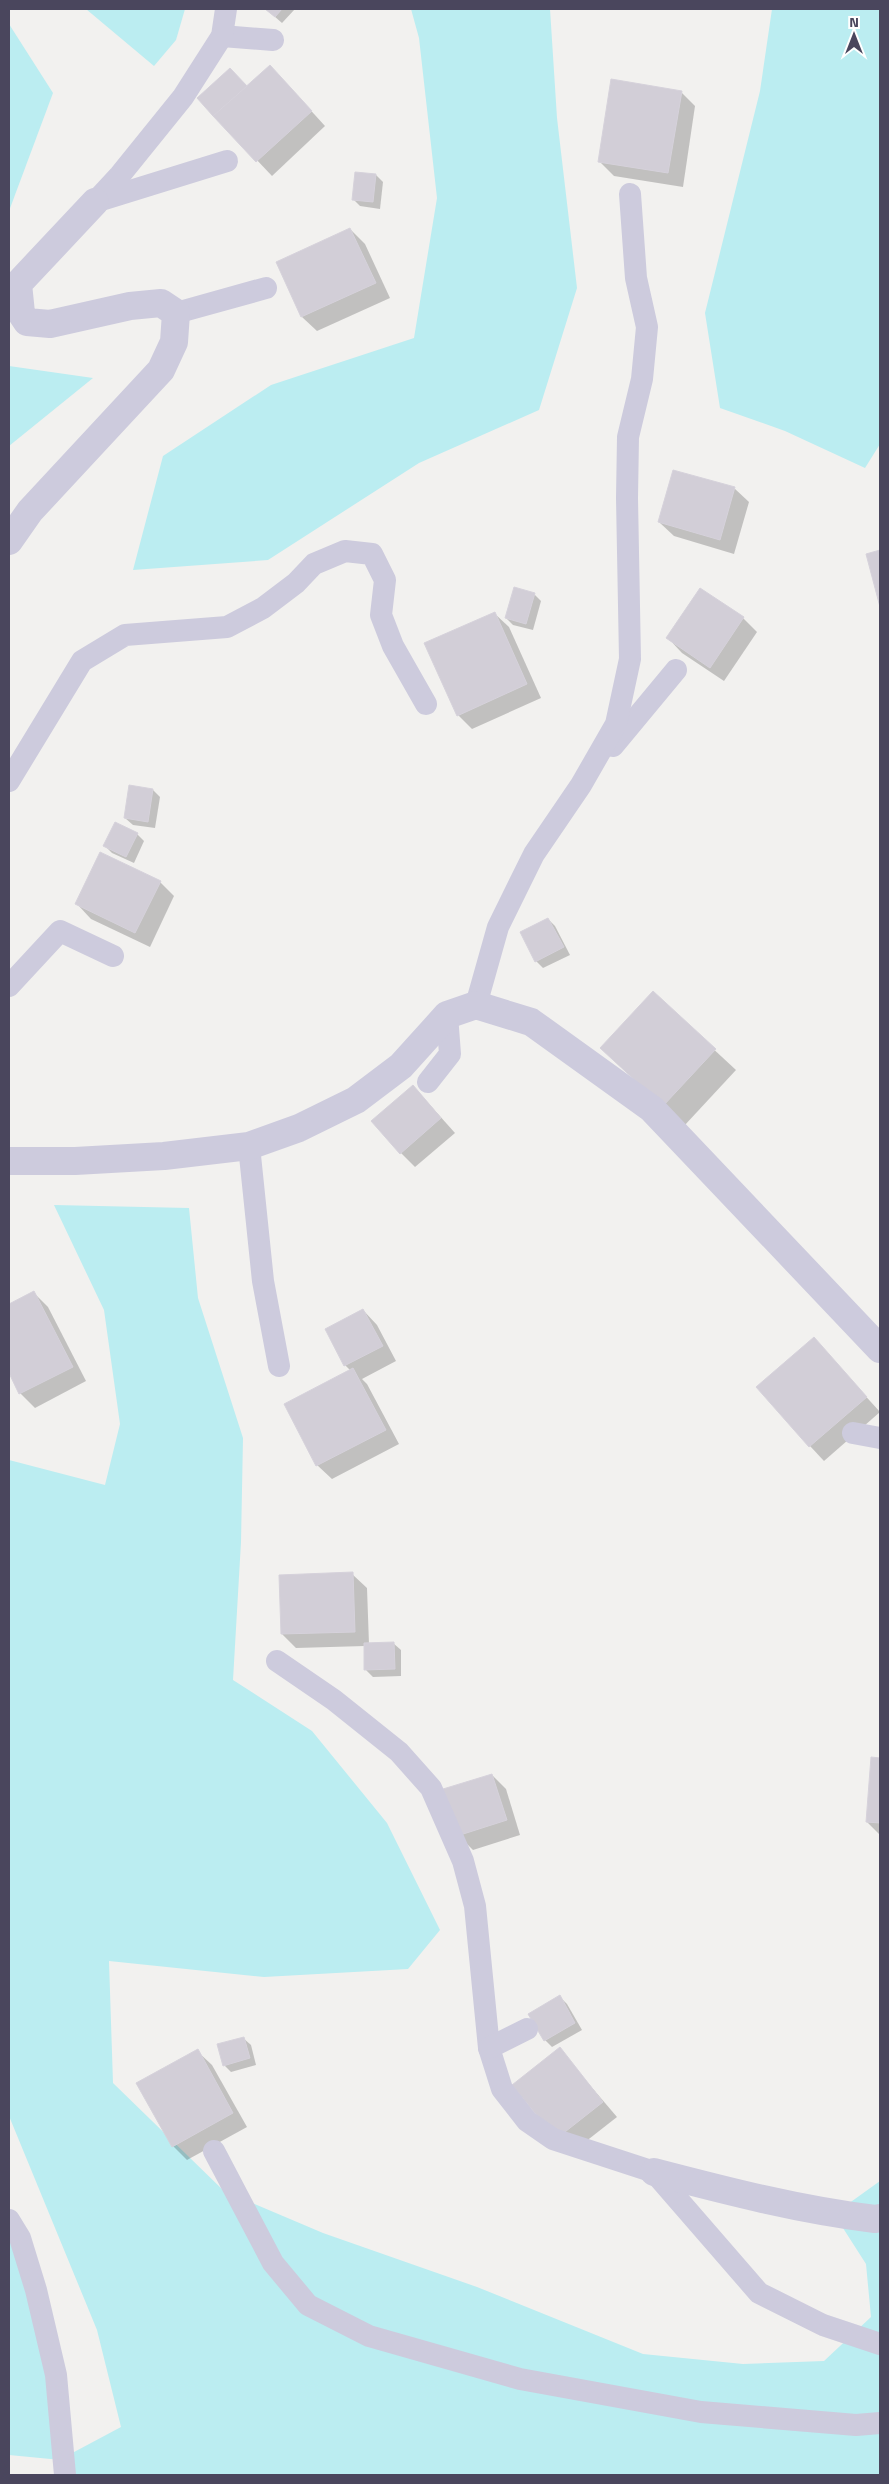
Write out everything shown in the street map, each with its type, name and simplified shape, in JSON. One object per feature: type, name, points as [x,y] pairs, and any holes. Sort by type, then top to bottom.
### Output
[{"type":"street","points":[[9,541],[30,511],[161,370],[174,342],[176,313],[161,303],[130,306],[50,324],[27,322],[21,313],[18,284],[95,202]]},
{"type":"street","points":[[9,1160],[75,1160],[154,1156],[250,1146],[300,1128],[356,1100],[401,1066],[447,1015],[476,1005],[532,1022],[652,1109],[880,1349]]},
{"type":"street","points":[[654,2172],[777,2203],[834,2214],[880,2218]]},
{"type":"lane","points":[[95,202],[120,175],[183,97],[222,36],[226,9]]},
{"type":"lane","points":[[222,36],[273,40]]},
{"type":"lane","points":[[95,202],[228,161]]},
{"type":"lane","points":[[476,1005],[498,927],[534,854],[580,785],[616,724],[630,659],[627,498],[628,437],[642,379],[647,327],[636,278],[630,194]]},
{"type":"lane","points":[[176,313],[266,288]]},
{"type":"lane","points":[[9,781],[82,661],[125,635],[227,626],[263,608],[296,583],[314,564],[345,550],[372,554],[385,580],[381,615],[394,646],[426,704]]},
{"type":"lane","points":[[580,785],[676,670]]},
{"type":"lane","points":[[9,986],[60,931],[113,956]]},
{"type":"lane","points":[[428,1082],[450,1054],[447,1015]]},
{"type":"lane","points":[[250,1146],[263,1281],[279,1366]]},
{"type":"lane","points":[[853,1433],[880,1438]]},
{"type":"lane","points":[[277,1661],[334,1700],[399,1752],[431,1788],[463,1861],[475,1906],[489,2048],[502,2089],[527,2121],[553,2139],[654,2172],[759,2293],[823,2325],[880,2344]]},
{"type":"lane","points":[[489,2048],[527,2028]]},
{"type":"lane","points":[[214,2151],[273,2263],[302,2298],[308,2305],[369,2336],[520,2379],[701,2412],[856,2425],[880,2423]]},
{"type":"lane","points":[[9,2220],[20,2238],[36,2290],[56,2375],[65,2475]]},
{"type":"shaded area","points":[[86,9],[185,9],[176,40],[154,66]]},
{"type":"shaded area","points":[[411,9],[550,9],[557,118],[577,288],[539,410],[419,463],[268,560],[133,570],[163,456],[271,385],[414,338],[437,198],[419,38]]},
{"type":"shaded area","points":[[772,9],[880,9],[880,444],[865,468],[785,431],[720,408],[705,313],[760,91]]},
{"type":"shaded area","points":[[9,24],[53,93],[9,211]]},
{"type":"shaded area","points":[[9,366],[93,378],[9,446]]},
{"type":"shaded area","points":[[54,1205],[189,1208],[198,1298],[243,1438],[241,1542],[233,1680],[312,1731],[387,1823],[440,1930],[408,1969],[264,1977],[109,1961],[113,2083],[224,2191],[323,2233],[477,2287],[643,2354],[743,2364],[824,2361],[871,2317],[866,2264],[834,2214],[880,2181],[880,2475],[61,2475],[61,2460],[9,2455],[9,2234],[40,2308],[61,2459],[121,2427],[97,2330],[9,2116],[9,1460],[105,1485],[120,1424],[104,1310]]},
{"type":"building","points":[[265,9],[282,9],[275,17]]},
{"type":"building","points":[[270,65],[312,111],[256,162],[213,116]]},
{"type":"building","points":[[230,68],[247,86],[213,116],[197,98]]},
{"type":"building","points":[[611,79],[682,91],[668,173],[598,162]]},
{"type":"building","points":[[355,172],[376,174],[373,202],[352,200]]},
{"type":"building","points":[[350,228],[376,283],[301,317],[276,262]]},
{"type":"building","points":[[673,470],[735,487],[720,540],[658,522]]},
{"type":"building","points":[[880,550],[880,607],[866,554]]},
{"type":"building","points":[[514,587],[535,593],[526,624],[505,618]]},
{"type":"building","points":[[700,588],[744,617],[710,668],[666,638]]},
{"type":"building","points":[[495,612],[527,684],[457,716],[424,643]]},
{"type":"building","points":[[129,785],[153,789],[148,822],[124,818]]},
{"type":"building","points":[[115,822],[138,833],[126,857],[103,846]]},
{"type":"building","points":[[100,852],[161,881],[135,933],[75,904]]},
{"type":"building","points":[[548,918],[564,947],[535,962],[520,932]]},
{"type":"building","points":[[653,991],[716,1049],[663,1106],[600,1048]]},
{"type":"building","points":[[413,1085],[441,1118],[400,1154],[371,1121]]},
{"type":"building","points":[[34,1291],[73,1367],[19,1394],[9,1373],[9,1304]]},
{"type":"building","points":[[363,1309],[383,1346],[344,1366],[325,1329]]},
{"type":"building","points":[[814,1337],[867,1397],[809,1447],[756,1387]]},
{"type":"building","points":[[353,1368],[386,1430],[316,1466],[284,1404]]},
{"type":"building","points":[[353,1572],[355,1632],[281,1634],[279,1575]]},
{"type":"building","points":[[394,1642],[395,1669],[364,1670],[364,1643]]},
{"type":"building","points":[[871,1757],[880,1758],[880,1823],[866,1822]]},
{"type":"building","points":[[492,1774],[507,1820],[457,1836],[443,1789]]},
{"type":"building","points":[[560,1995],[575,2023],[544,2041],[528,2014]]},
{"type":"building","points":[[244,2037],[250,2058],[223,2066],[217,2044]]},
{"type":"building","points":[[560,2047],[603,2102],[556,2139],[512,2085]]},
{"type":"building","points":[[198,2049],[233,2113],[172,2147],[136,2083]]}]
